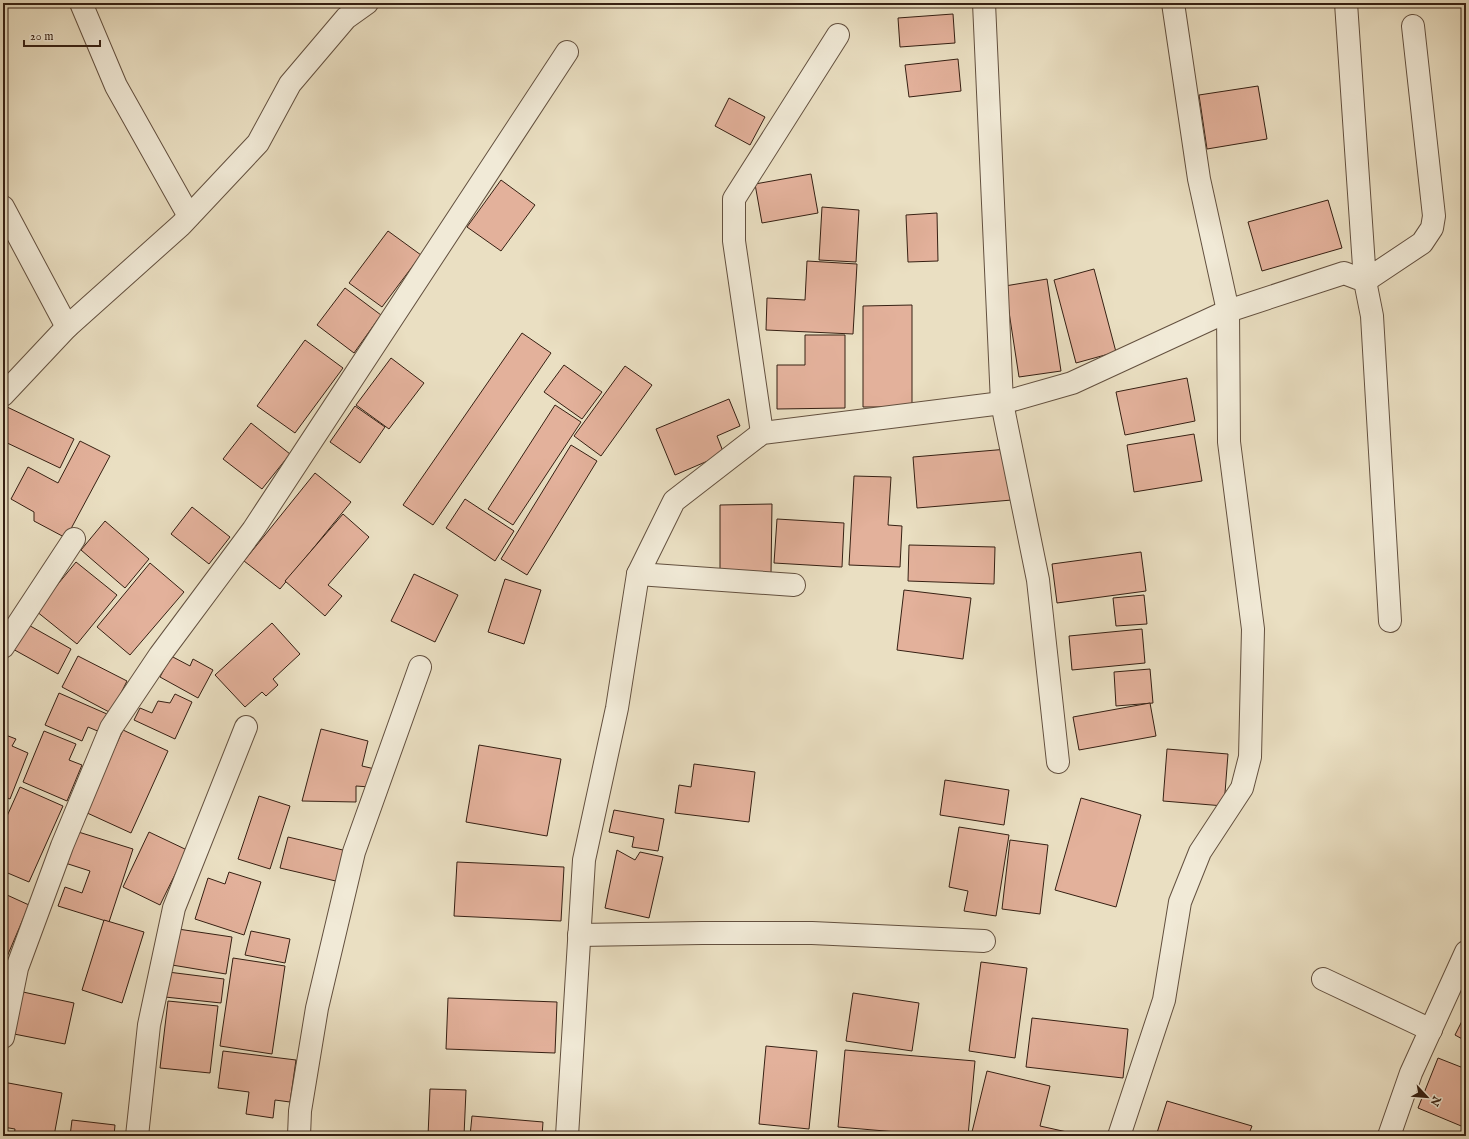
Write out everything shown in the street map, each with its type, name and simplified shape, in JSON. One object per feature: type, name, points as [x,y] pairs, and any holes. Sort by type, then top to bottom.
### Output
[{"type":"street","points":[[81,3],[116,86],[189,216]]},
{"type":"street","points":[[3,395],[67,327],[189,216],[258,143],[290,84],[346,18],[367,3]]},
{"type":"street","points":[[984,3],[1002,403],[1038,580],[1058,762]]},
{"type":"street","points":[[1119,1136],[1164,1000],[1180,902],[1200,852],[1242,788],[1250,757],[1253,629],[1229,442],[1228,311],[1199,179],[1173,3]]},
{"type":"street","points":[[1346,3],[1365,281],[1372,316],[1390,621]]},
{"type":"street","points":[[1365,281],[1422,243],[1432,228],[1434,216],[1413,26]]},
{"type":"street","points":[[762,433],[734,240],[734,199],[838,36]]},
{"type":"street","points":[[3,1037],[17,968],[62,846],[111,728],[160,655],[253,530],[567,52]]},
{"type":"street","points":[[3,207],[67,327]]},
{"type":"street","points":[[567,1136],[584,860],[617,708],[638,574],[674,501],[762,433],[1002,403],[1072,382],[1228,311],[1344,273],[1365,281]]},
{"type":"street","points":[[3,647],[74,539]]},
{"type":"street","points":[[638,574],[794,585]]},
{"type":"street","points":[[299,1136],[300,1111],[317,1008],[354,852],[420,667]]},
{"type":"street","points":[[137,1136],[149,1025],[174,908],[246,727]]},
{"type":"street","points":[[579,935],[812,933],[984,941]]},
{"type":"street","points":[[1389,1136],[1411,1073],[1466,952]]},
{"type":"street","points":[[1323,979],[1431,1030]]},
{"type":"building","points":[[953,14],[955,43],[900,47],[898,18]]},
{"type":"building","points":[[958,59],[961,91],[909,97],[905,65]]},
{"type":"building","points":[[1258,86],[1267,139],[1207,149],[1199,95]]},
{"type":"building","points":[[729,98],[765,117],[750,145],[715,126]]},
{"type":"building","points":[[811,174],[818,213],[762,223],[755,184]]},
{"type":"building","points":[[501,180],[535,205],[501,251],[467,227]]},
{"type":"building","points":[[1328,200],[1342,248],[1262,271],[1248,222]]},
{"type":"building","points":[[822,207],[859,210],[856,262],[819,260]]},
{"type":"building","points":[[937,213],[938,261],[908,262],[906,215]]},
{"type":"building","points":[[388,231],[421,255],[382,307],[349,283]]},
{"type":"building","points":[[807,261],[857,264],[853,334],[766,330],[767,298],[805,300]]},
{"type":"building","points":[[1094,269],[1116,352],[1076,363],[1054,280]]},
{"type":"building","points":[[1047,279],[1061,371],[1019,377],[1005,286]]},
{"type":"building","points":[[345,288],[381,315],[354,353],[317,325]]},
{"type":"building","points":[[912,305],[912,407],[863,407],[863,306]]},
{"type":"building","points":[[522,333],[551,353],[433,525],[403,505]]},
{"type":"building","points":[[805,335],[845,335],[845,408],[777,409],[777,365],[805,365]]},
{"type":"building","points":[[305,340],[343,368],[295,433],[257,406]]},
{"type":"building","points":[[391,358],[424,383],[389,429],[356,405]]},
{"type":"building","points":[[564,365],[602,392],[582,419],[544,392]]},
{"type":"building","points":[[625,366],[652,385],[601,456],[574,436]]},
{"type":"building","points":[[1187,378],[1195,421],[1125,435],[1116,392]]},
{"type":"building","points":[[729,399],[740,426],[717,436],[724,454],[675,475],[656,429]]},
{"type":"building","points":[[555,405],[581,422],[513,525],[488,509]]},
{"type":"building","points":[[5,406],[74,439],[60,468],[3,441],[3,411]]},
{"type":"building","points":[[355,406],[385,427],[360,463],[330,442]]},
{"type":"building","points":[[251,423],[290,454],[262,489],[223,459]]},
{"type":"building","points":[[1194,434],[1202,481],[1134,492],[1127,445]]},
{"type":"building","points":[[80,441],[110,456],[66,538],[34,521],[34,512],[11,499],[28,467],[58,483]]},
{"type":"building","points":[[571,445],[597,461],[527,575],[501,559]]},
{"type":"building","points":[[1008,449],[1012,500],[917,508],[913,457]]},
{"type":"building","points":[[315,473],[351,502],[280,589],[244,561]]},
{"type":"building","points":[[854,476],[891,477],[888,525],[902,526],[900,567],[849,565]]},
{"type":"building","points":[[465,499],[514,531],[495,561],[446,528]]},
{"type":"building","points":[[772,504],[771,574],[720,574],[720,505]]},
{"type":"building","points":[[192,507],[230,537],[209,564],[171,534]]},
{"type":"building","points":[[343,514],[369,537],[328,585],[342,596],[325,616],[285,581]]},
{"type":"building","points":[[777,519],[844,523],[842,567],[774,563]]},
{"type":"building","points":[[105,521],[149,559],[125,588],[81,550]]},
{"type":"building","points":[[909,545],[995,547],[994,584],[908,581]]},
{"type":"building","points":[[1141,552],[1146,591],[1057,603],[1052,564]]},
{"type":"building","points":[[76,562],[117,595],[77,644],[36,611]]},
{"type":"building","points":[[150,563],[184,592],[130,655],[97,627]]},
{"type":"building","points":[[414,574],[458,595],[435,642],[391,621]]},
{"type":"building","points":[[505,579],[541,590],[524,644],[488,632]]},
{"type":"building","points":[[904,590],[971,598],[963,659],[897,650]]},
{"type":"building","points":[[1144,595],[1147,624],[1116,626],[1113,598]]},
{"type":"building","points":[[25,623],[71,649],[58,674],[11,648]]},
{"type":"building","points":[[272,623],[300,654],[273,679],[278,685],[266,696],[262,692],[245,707],[215,675]]},
{"type":"building","points":[[1142,629],[1145,663],[1072,670],[1069,636]]},
{"type":"building","points":[[78,656],[127,681],[111,713],[62,687]]},
{"type":"building","points":[[171,656],[190,666],[193,659],[213,670],[198,698],[160,677]]},
{"type":"building","points":[[1150,669],[1153,703],[1116,706],[1114,672]]},
{"type":"building","points":[[59,693],[107,714],[100,732],[88,727],[82,741],[45,725]]},
{"type":"building","points":[[175,694],[192,702],[175,739],[134,720],[140,708],[152,713],[158,701],[170,703]]},
{"type":"building","points":[[1150,703],[1156,736],[1079,750],[1073,717]]},
{"type":"building","points":[[321,729],[368,741],[362,766],[375,769],[370,787],[356,786],[356,802],[302,801]]},
{"type":"building","points":[[123,730],[168,751],[131,833],[85,812]]},
{"type":"building","points":[[44,731],[76,744],[69,760],[82,765],[67,801],[23,782]]},
{"type":"building","points":[[3,734],[16,739],[12,746],[28,753],[10,799],[3,796]]},
{"type":"building","points":[[479,745],[561,759],[547,836],[466,822]]},
{"type":"building","points":[[1167,749],[1228,754],[1224,806],[1163,801]]},
{"type":"building","points":[[694,764],[755,772],[749,822],[675,813],[679,785],[691,787]]},
{"type":"building","points":[[945,780],[1009,790],[1004,825],[940,815]]},
{"type":"building","points":[[20,787],[63,806],[29,882],[3,871],[3,825]]},
{"type":"building","points":[[259,796],[290,806],[270,869],[238,859]]},
{"type":"building","points":[[1081,798],[1141,815],[1116,907],[1055,890]]},
{"type":"building","points":[[614,810],[664,819],[658,851],[632,847],[634,837],[609,832]]},
{"type":"building","points":[[959,827],[1009,835],[996,916],[964,911],[968,891],[949,887]]},
{"type":"building","points":[[72,830],[133,849],[109,922],[58,906],[65,887],[82,893],[90,871],[62,862]]},
{"type":"building","points":[[149,832],[187,850],[160,905],[123,887]]},
{"type":"building","points":[[288,837],[347,851],[340,882],[280,868]]},
{"type":"building","points":[[1010,840],[1048,845],[1040,914],[1002,909]]},
{"type":"building","points":[[617,850],[635,860],[640,852],[663,857],[649,918],[605,908]]},
{"type":"building","points":[[457,862],[564,867],[561,921],[454,916]]},
{"type":"building","points":[[229,872],[261,882],[244,935],[195,919],[208,878],[225,884]]},
{"type":"building","points":[[7,895],[29,905],[6,959],[3,958],[3,903]]},
{"type":"building","points":[[104,920],[144,932],[122,1003],[82,990]]},
{"type":"building","points":[[178,929],[232,937],[226,974],[172,965]]},
{"type":"building","points":[[251,931],[290,939],[285,963],[245,955]]},
{"type":"building","points":[[233,958],[285,966],[272,1054],[220,1046]]},
{"type":"building","points":[[981,962],[1027,968],[1015,1058],[969,1051]]},
{"type":"building","points":[[168,972],[224,979],[221,1003],[165,997]]},
{"type":"building","points":[[23,992],[74,1003],[65,1044],[14,1034]]},
{"type":"building","points":[[853,993],[919,1003],[912,1051],[846,1041]]},
{"type":"building","points":[[448,998],[557,1002],[555,1053],[446,1049]]},
{"type":"building","points":[[168,1001],[218,1006],[210,1073],[160,1068]]},
{"type":"building","points":[[1466,1013],[1466,1041],[1455,1035]]},
{"type":"building","points":[[1032,1018],[1128,1029],[1123,1078],[1026,1067]]},
{"type":"building","points":[[766,1046],[817,1051],[809,1129],[759,1124]]},
{"type":"building","points":[[845,1050],[975,1061],[968,1136],[944,1136],[838,1127]]},
{"type":"building","points":[[223,1051],[296,1060],[290,1102],[275,1100],[273,1118],[246,1114],[249,1092],[218,1088]]},
{"type":"building","points":[[1438,1058],[1466,1069],[1466,1128],[1418,1108]]},
{"type":"building","points":[[987,1071],[1050,1086],[1040,1126],[1076,1134],[1075,1136],[971,1136]]},
{"type":"building","points":[[3,1082],[62,1093],[54,1136],[14,1136],[15,1129],[3,1127]]},
{"type":"building","points":[[430,1089],[466,1090],[464,1136],[428,1136]]},
{"type":"building","points":[[1167,1101],[1252,1126],[1248,1136],[1156,1136]]},
{"type":"building","points":[[472,1116],[543,1122],[542,1136],[470,1136]]},
{"type":"building","points":[[72,1120],[115,1125],[114,1136],[70,1136]]}]
